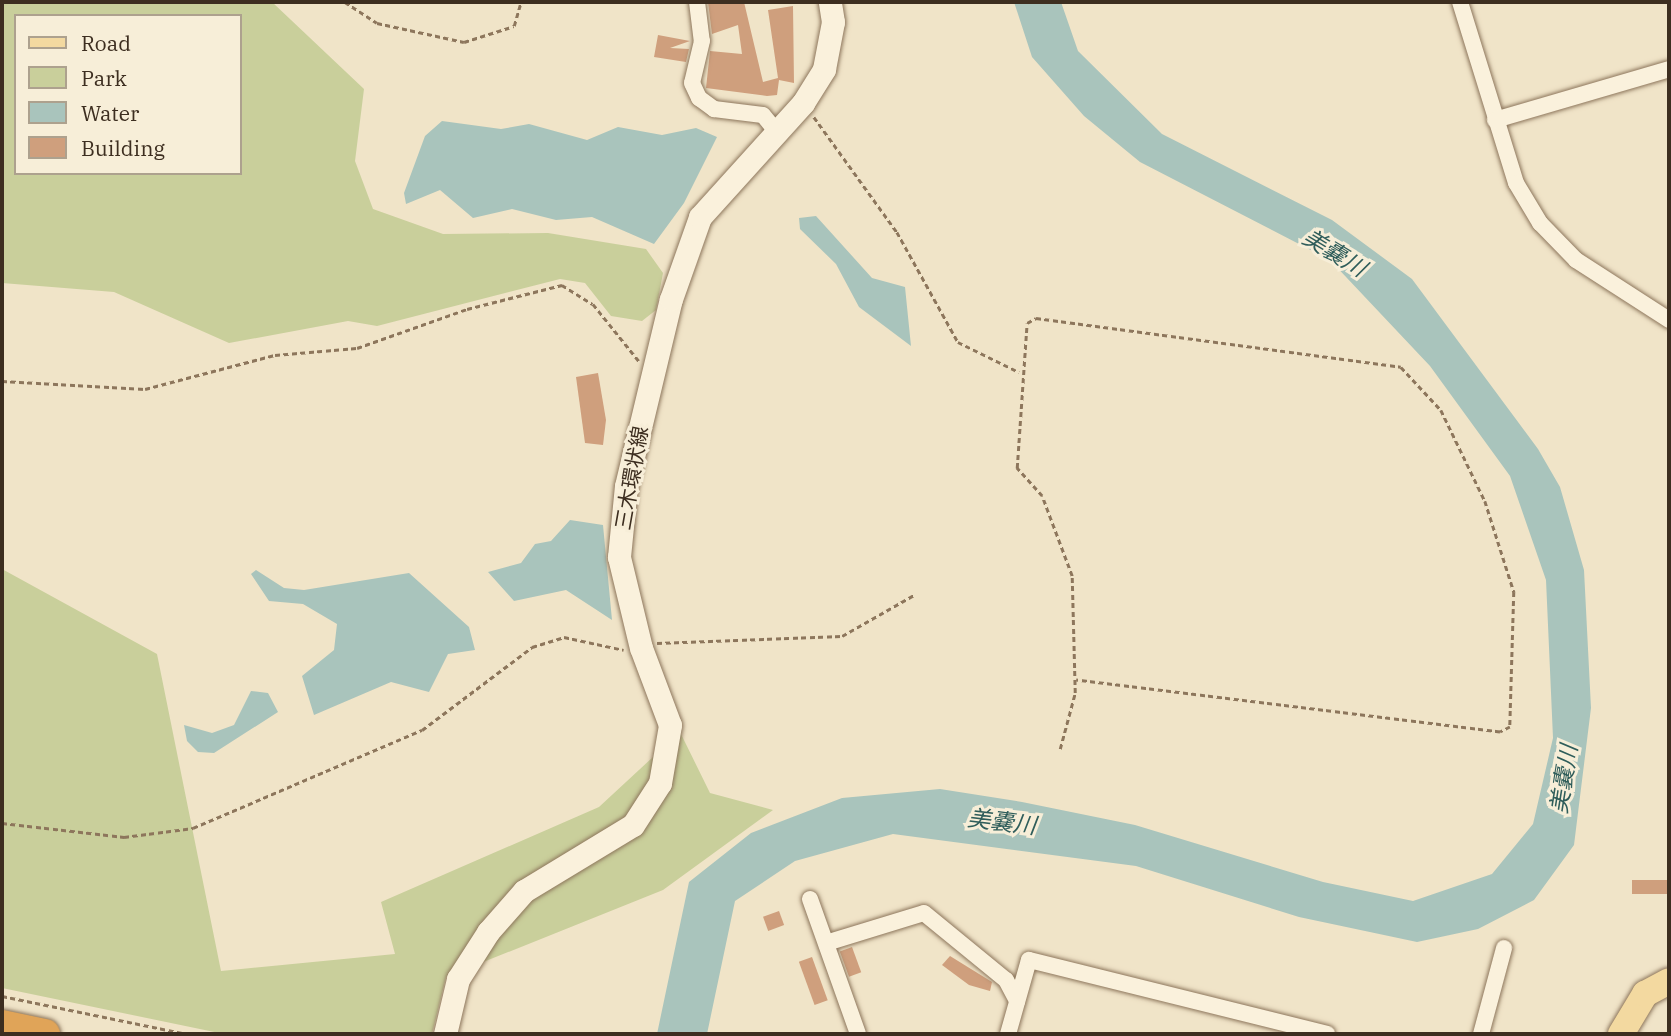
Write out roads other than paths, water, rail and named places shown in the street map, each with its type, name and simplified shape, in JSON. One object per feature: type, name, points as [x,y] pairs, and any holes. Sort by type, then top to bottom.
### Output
[{"type":"highway","points":[[2,1025],[45,1034]]},
{"type":"main road","name":"三木環状線","points":[[445,1034],[458,979],[488,932],[524,891],[633,825],[660,783],[670,725],[641,648],[619,557],[626,486],[654,370],[700,217],[803,103],[824,69],[833,22],[830,2]]},
{"type":"main road","points":[[1620,1034],[1645,994],[1669,981]]},
{"type":"street","points":[[697,2],[702,41],[692,83],[699,98],[715,109],[763,115],[777,132]]},
{"type":"street","points":[[1461,2],[1516,183],[1541,223],[1576,260],[1669,320]]},
{"type":"street","points":[[1495,120],[1669,69]]},
{"type":"street","points":[[810,899],[858,1034]]},
{"type":"street","points":[[826,943],[925,913],[1006,980],[1017,1001]]},
{"type":"street","points":[[1481,1034],[1504,948]]},
{"type":"street","points":[[1008,1034],[1029,960],[1327,1034]]},
{"type":"water","name":"美嚢川","points":[[1014,2],[1061,2],[1078,51],[1162,134],[1332,220],[1412,279],[1538,449],[1560,487],[1584,570],[1591,708],[1574,845],[1534,900],[1478,929],[1417,942],[1299,917],[1136,866],[893,834],[795,861],[735,901],[707,1034],[657,1034],[689,882],[751,833],[842,798],[940,789],[1022,802],[1135,825],[1323,882],[1413,901],[1492,874],[1533,824],[1553,738],[1546,580],[1510,476],[1430,366],[1330,260],[1140,162],[1084,116],[1032,57]]},
{"type":"water","points":[[442,121],[501,129],[529,124],[587,140],[618,127],[662,135],[696,128],[717,137],[684,203],[654,244],[592,217],[556,220],[512,209],[473,218],[440,190],[406,204],[404,193],[425,136]]},
{"type":"water","points":[[816,216],[872,278],[905,287],[911,346],[859,307],[836,264],[800,229],[799,218]]},
{"type":"water","points":[[570,520],[603,525],[612,620],[566,590],[514,601],[488,572],[521,563],[535,544],[551,541]]},
{"type":"water","points":[[256,570],[284,588],[304,590],[409,573],[469,627],[475,650],[448,654],[429,692],[391,682],[314,715],[302,676],[334,650],[337,624],[303,604],[269,601],[251,574]]},
{"type":"water","points":[[251,691],[268,693],[278,712],[214,753],[198,752],[187,741],[184,725],[212,733],[234,725]]}]
